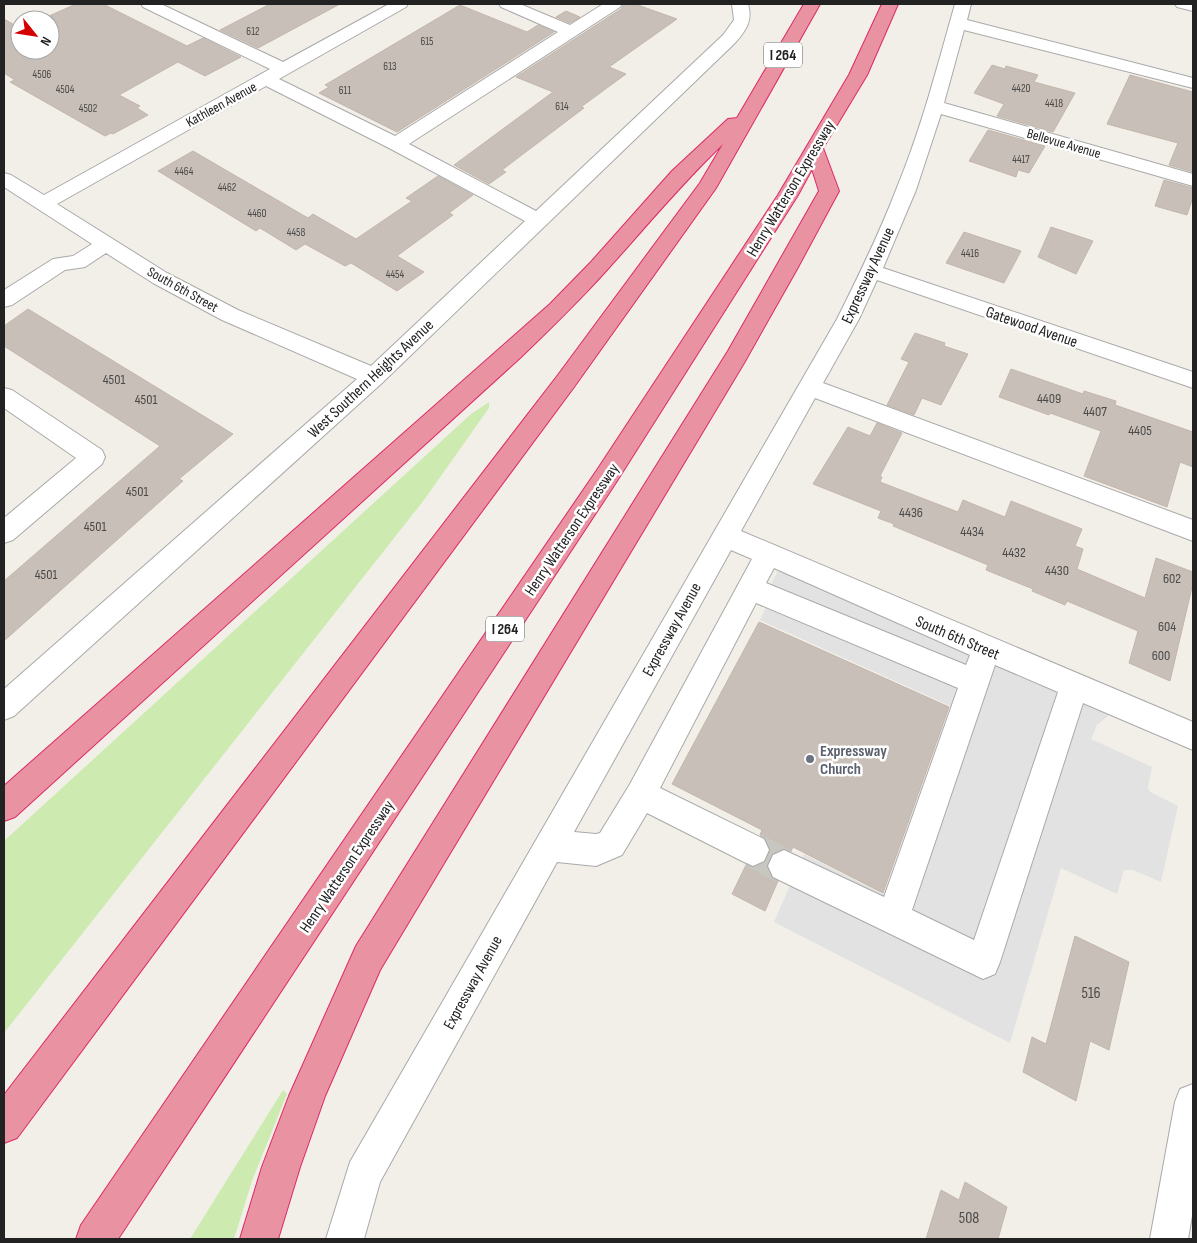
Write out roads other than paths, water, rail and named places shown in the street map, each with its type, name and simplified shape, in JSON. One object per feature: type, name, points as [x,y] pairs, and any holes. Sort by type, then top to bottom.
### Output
[{"type":"highway","name":"I 264","points":[[4,1125],[566,381],[709,184],[812,4]]},
{"type":"highway","name":"Henry Watterson Expressway","points":[[95,1239],[606,477],[788,195],[858,75],[890,4]]},
{"type":"highway","points":[[4,806],[512,352],[598,267],[679,175],[754,105]]},
{"type":"highway","points":[[259,1239],[286,1152],[328,1043],[368,958],[736,357],[829,191],[814,148]]},
{"type":"street","points":[[149,4],[283,69]]},
{"type":"street","name":"Kathleen Avenue","points":[[42,204],[400,4]]},
{"type":"street","points":[[507,4],[571,32]]},
{"type":"street","points":[[396,144],[614,4]]},
{"type":"street","name":"West Southern Heights Avenue","points":[[4,707],[374,376],[729,39],[743,20],[744,14],[740,4]]},
{"type":"street","points":[[1183,4],[1193,6]]},
{"type":"street","points":[[960,13],[1193,83]]},
{"type":"street","name":"Expressway Avenue","points":[[345,1239],[363,1175],[848,319],[906,189],[934,106],[960,13]]},
{"type":"street","points":[[265,79],[396,144],[538,220]]},
{"type":"street","name":"Bellevue Avenue","points":[[934,106],[1193,180]]},
{"type":"street","name":"South 6th Street","points":[[4,179],[160,278],[230,315],[374,376]]},
{"type":"street","points":[[4,300],[60,264],[78,262],[106,244]]},
{"type":"street","points":[[4,316],[76,270],[78,262]]},
{"type":"street","name":"Gatewood Avenue","points":[[871,271],[1193,380]]},
{"type":"street","points":[[809,387],[1193,531]]},
{"type":"street","points":[[4,396],[94,458],[4,533]]},
{"type":"street","name":"South 6th Street","points":[[724,535],[986,649],[1193,736]]},
{"type":"street","points":[[549,846],[596,850],[611,844],[641,794],[768,554]]},
{"type":"street","points":[[750,588],[974,682]]},
{"type":"street","points":[[893,918],[986,649]]},
{"type":"street","points":[[784,866],[983,962],[1074,686]]},
{"type":"street","points":[[641,794],[753,850]]},
{"type":"street","points":[[1169,1239],[1193,1102]]},
{"type":"tunnel","points":[[753,850],[784,866]]},
{"type":"place","name":"Expressway Church","points":[[810,759]]}]
